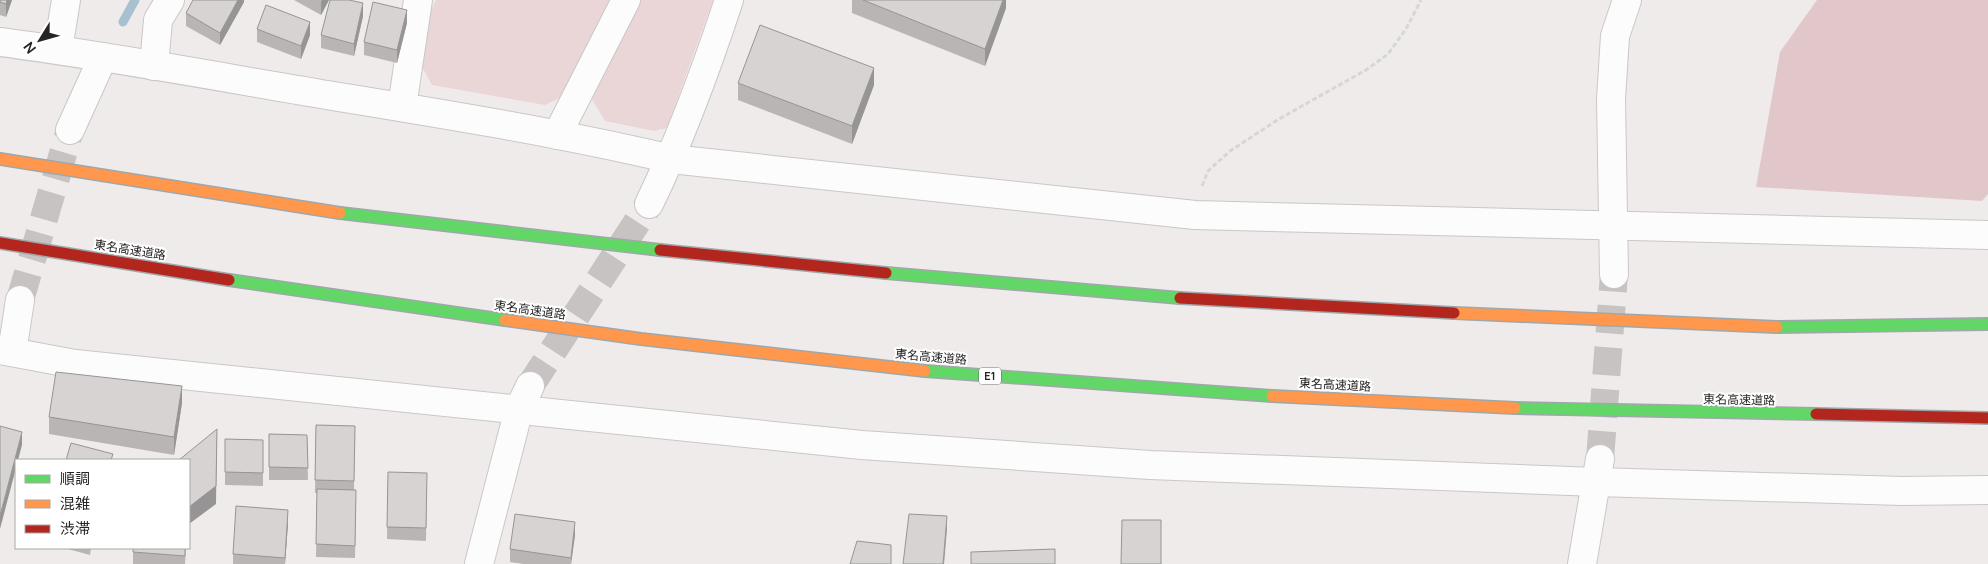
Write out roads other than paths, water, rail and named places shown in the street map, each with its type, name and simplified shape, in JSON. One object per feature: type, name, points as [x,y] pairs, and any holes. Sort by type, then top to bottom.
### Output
[{"type":"highway","points":[[0,159],[326,211],[659,250],[947,280],[1228,302],[1767,327],[1988,324]]},
{"type":"highway","name":"東名高速道路","points":[[0,243],[313,293],[632,338],[929,371],[1217,393],[1502,408],[1988,418]]},
{"type":"street","points":[[58,50],[66,0]]},
{"type":"street","points":[[154,66],[158,20],[170,0]]},
{"type":"street","points":[[402,107],[418,0]]},
{"type":"street","points":[[557,136],[626,0]]},
{"type":"street","points":[[649,204],[671,159],[709,60],[729,0]]},
{"type":"street","points":[[1614,274],[1611,99],[1615,36],[1627,0]]},
{"type":"street","points":[[0,42],[103,57],[402,107],[671,159],[1195,215],[1988,235]]},
{"type":"street","points":[[70,130],[103,57]]},
{"type":"street","points":[[20,300],[6,351],[94,366],[524,398],[862,445],[1140,465],[1598,471],[1902,491],[1988,490]]},
{"type":"street","points":[[479,564],[524,398]]},
{"type":"street","points":[[1582,564],[1598,471]]},
{"type":"waterway","points":[[123,22],[135,0]]},
{"type":"tunnel","points":[[20,300],[70,130]]},
{"type":"tunnel","points":[[530,386],[649,204]]},
{"type":"tunnel","points":[[1600,459],[1614,274]]}]
